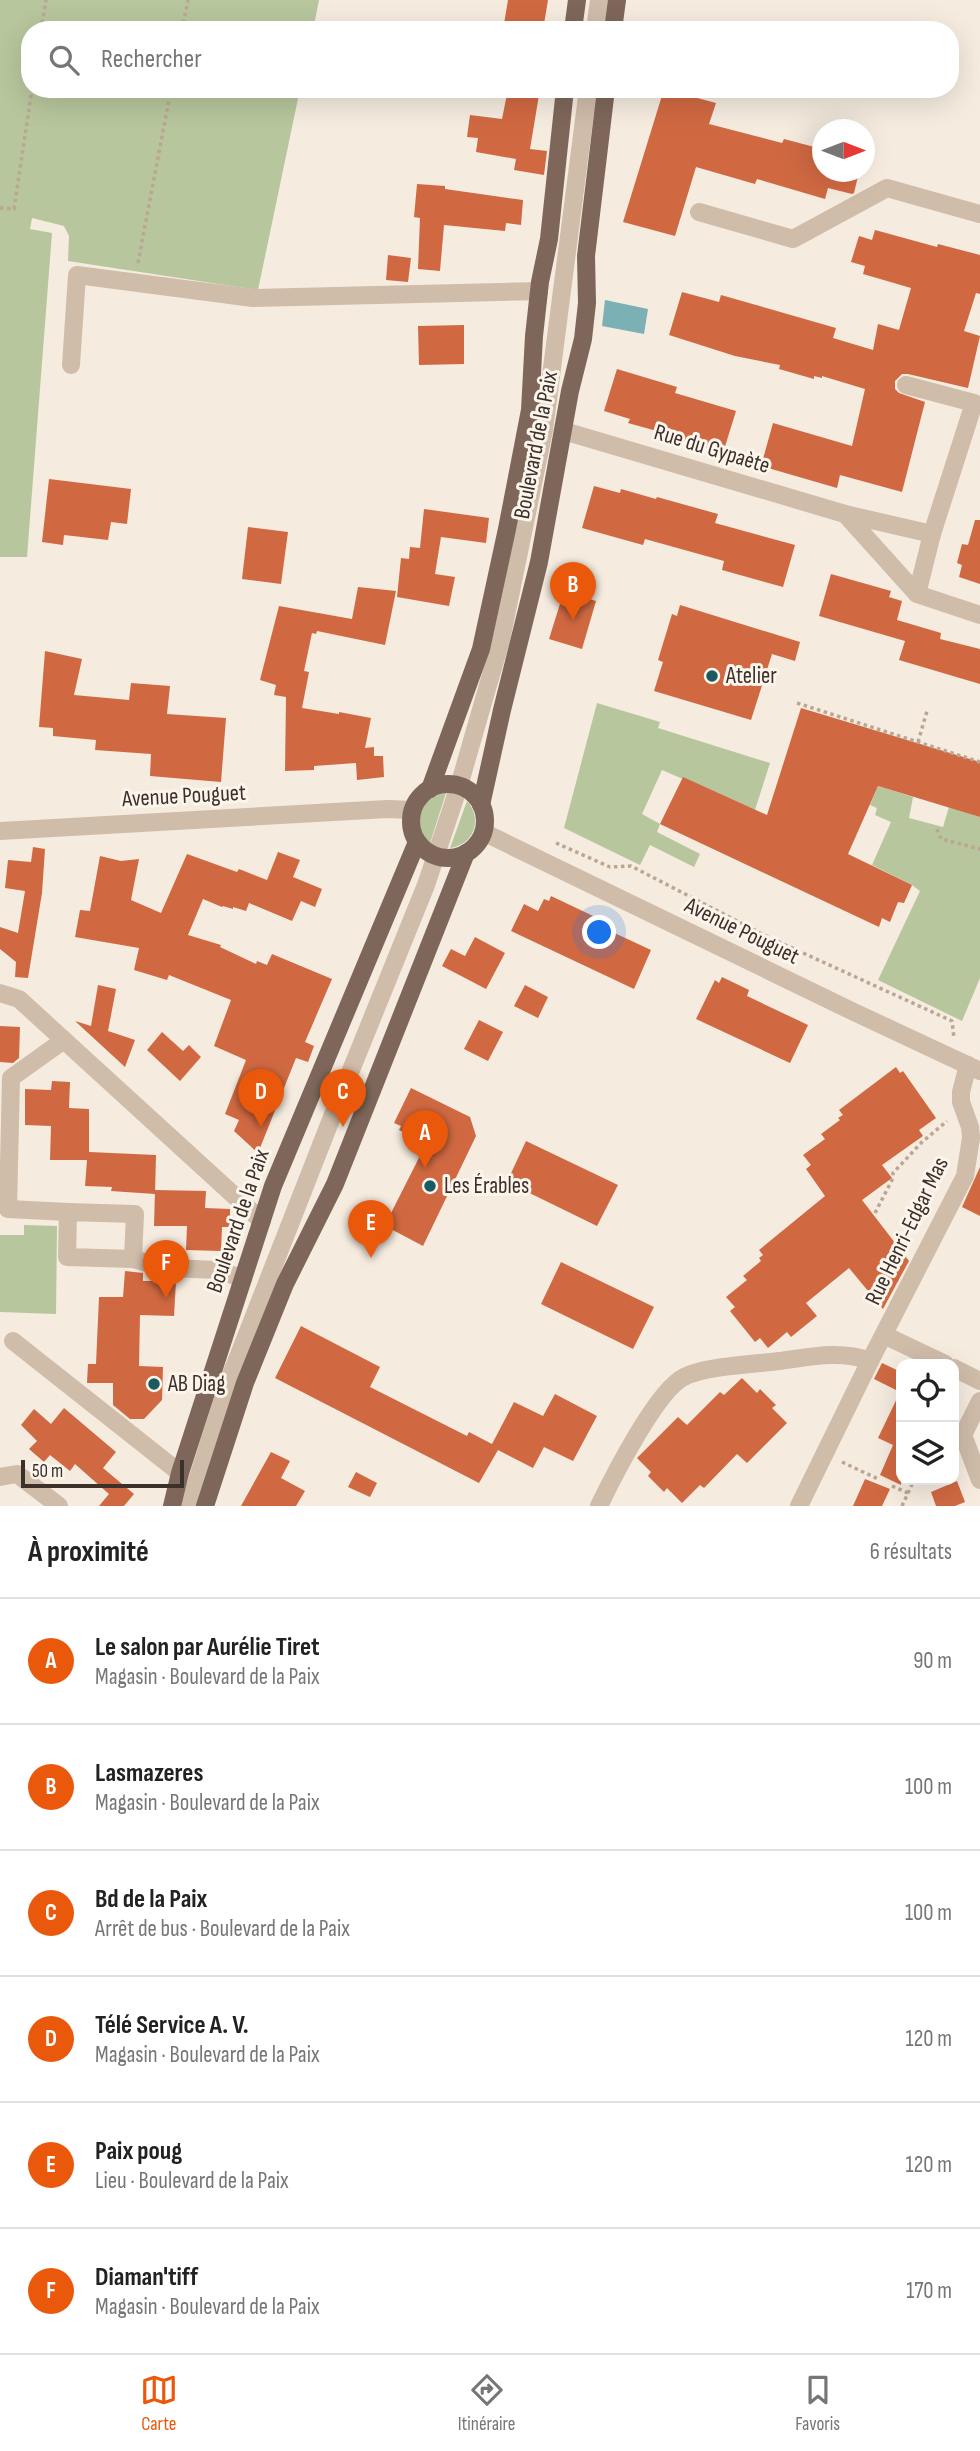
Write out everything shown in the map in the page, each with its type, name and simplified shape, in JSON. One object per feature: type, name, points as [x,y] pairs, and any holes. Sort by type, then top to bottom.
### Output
[{"type":"main road","points":[[574,21],[577,0]]},
{"type":"main road","points":[[614,21],[617,0]]},
{"type":"main road","name":"Boulevard de la Paix","points":[[413,810],[419,797],[430,789],[481,649],[507,529],[530,410],[534,336],[549,239],[564,98]]},
{"type":"main road","name":"Boulevard de la Paix","points":[[483,832],[485,823],[481,805],[539,562],[570,391],[583,339],[587,303],[586,256],[605,98]]},
{"type":"main road","points":[[430,789],[444,785],[459,786],[475,797],[481,805]]},
{"type":"main road","points":[[413,810],[411,827],[417,842],[424,850],[436,856],[452,858],[466,853],[479,841],[483,832]]},
{"type":"main road","name":"Boulevard de la Paix","points":[[172,1506],[273,1186],[417,842]]},
{"type":"main road","points":[[194,1503],[285,1284],[340,1172],[466,853]]},
{"type":"street","points":[[596,21],[599,0]]},
{"type":"street","points":[[194,1503],[229,1380],[436,856],[501,640],[544,430],[587,98]]},
{"type":"street","points":[[699,212],[793,239],[887,188],[980,214]]},
{"type":"street","points":[[71,365],[78,275],[253,298],[539,291]]},
{"type":"street","points":[[906,385],[974,403],[932,534],[918,594]]},
{"type":"street","name":"Rue du Gypaète","points":[[564,431],[845,514],[932,534]]},
{"type":"street","points":[[845,514],[918,594],[980,615]]},
{"type":"street","name":"Avenue Pouguet","points":[[0,831],[413,810]]},
{"type":"street","name":"Avenue Pouguet","points":[[483,832],[968,1065]]},
{"type":"street","points":[[0,993],[19,999],[262,1221]]},
{"type":"street","points":[[64,1040],[11,1077],[8,1209],[135,1214],[133,1259]]},
{"type":"street","name":"Rue Henri-Edgar Mas","points":[[799,1506],[965,1176],[971,1138],[961,1102],[961,1092],[968,1065]]},
{"type":"street","points":[[68,1212],[67,1257],[133,1259],[167,1268],[219,1270],[243,1279]]},
{"type":"street","name":"Rue Henri-Edgar Mas","points":[[884,1335],[934,1359]]},
{"type":"street","points":[[13,1341],[180,1474]]},
{"type":"street","points":[[598,1506],[643,1425],[683,1377],[719,1368],[832,1355],[853,1355],[870,1361]]},
{"type":"street","points":[[959,1370],[980,1381]]},
{"type":"street","points":[[980,1401],[963,1435],[980,1480]]},
{"type":"street","points":[[0,1477],[17,1474],[59,1506]]},
{"type":"path","points":[[42,21],[46,0]]},
{"type":"path","points":[[184,21],[188,0]]},
{"type":"path","points":[[0,208],[14,209],[31,98]]},
{"type":"path","points":[[134,282],[169,98]]},
{"type":"path","points":[[797,703],[980,762]]},
{"type":"path","points":[[918,741],[927,711]]},
{"type":"path","points":[[937,829],[941,839],[980,849]]},
{"type":"path","points":[[546,839],[610,867],[631,866],[768,937],[952,1021],[968,1065]]},
{"type":"path","points":[[875,1213],[886,1188],[894,1178],[893,1173],[936,1129],[946,1123],[950,1113]]},
{"type":"path","points":[[825,1454],[878,1479]]},
{"type":"path","points":[[902,1506],[912,1485]]},
{"type":"path","points":[[892,1486],[908,1493]]},
{"type":"green space","points":[[0,0],[319,0],[315,21],[21,21],[21,98],[298,98],[258,290],[68,261],[69,236],[64,226],[32,218],[30,229],[52,233],[27,557],[0,557]]},
{"type":"green space","points":[[597,703],[660,722],[658,728],[770,763],[755,810],[662,770],[642,814],[660,824],[657,832],[700,854],[694,867],[650,845],[640,865],[564,828]]},
{"type":"green space","points":[[878,786],[913,797],[909,818],[943,827],[949,807],[980,817],[980,978],[962,1021],[878,980],[920,891],[872,865],[891,822],[875,815],[877,808],[870,805]]},
{"type":"green space","points":[[446,793],[430,843],[420,828],[421,813],[430,800]]},
{"type":"green space","points":[[467,801],[474,816],[474,830],[465,842],[450,848]]},
{"type":"green space","points":[[24,1225],[57,1226],[56,1314],[0,1312],[0,1235],[24,1235]]},
{"type":"water","points":[[605,300],[648,309],[644,334],[602,326]]},
{"type":"building","points":[[508,0],[548,0],[544,21],[504,21]]},
{"type":"building","points":[[506,98],[538,98],[530,149],[547,151],[544,175],[514,170],[516,159],[476,152],[478,138],[467,137],[470,115],[502,119]]},
{"type":"building","points":[[661,98],[697,98],[716,103],[709,124],[782,143],[784,139],[812,146],[812,182],[857,182],[854,193],[828,188],[825,199],[757,179],[755,184],[696,167],[675,236],[623,222]]},
{"type":"building","points":[[417,184],[445,186],[445,189],[523,200],[521,225],[506,223],[505,231],[444,225],[440,271],[418,269],[420,218],[414,217]]},
{"type":"building","points":[[875,230],[937,247],[938,244],[980,255],[980,294],[976,293],[964,331],[980,336],[968,388],[908,374],[902,374],[895,381],[895,389],[899,393],[925,402],[902,492],[840,475],[837,488],[761,466],[773,423],[852,446],[865,389],[822,376],[814,376],[814,379],[779,369],[780,365],[735,356],[669,335],[682,292],[719,302],[721,295],[836,328],[833,338],[873,350],[878,324],[899,330],[911,288],[863,274],[865,266],[851,262],[859,236],[872,240]]},
{"type":"building","points":[[388,255],[411,258],[408,282],[386,280]]},
{"type":"building","points":[[464,325],[464,364],[419,365],[418,326]]},
{"type":"building","points":[[617,369],[677,387],[675,393],[736,411],[723,453],[628,423],[630,419],[604,411]]},
{"type":"building","points":[[49,479],[131,489],[127,524],[111,522],[108,540],[64,535],[63,545],[42,542]]},
{"type":"building","points":[[594,486],[620,493],[621,489],[656,499],[657,497],[718,514],[715,523],[795,545],[783,587],[722,570],[724,561],[645,539],[643,545],[582,528]]},
{"type":"building","points":[[424,509],[489,518],[486,543],[441,537],[435,574],[455,577],[449,606],[397,597],[401,558],[409,559],[410,547],[420,548]]},
{"type":"building","points":[[975,520],[980,520],[980,584],[959,577],[962,565],[957,563],[962,544],[968,545]]},
{"type":"building","points":[[248,527],[288,532],[281,584],[242,579]]},
{"type":"building","points":[[831,574],[891,591],[889,597],[902,601],[897,620],[941,633],[940,639],[980,649],[980,684],[899,660],[905,641],[819,616]]},
{"type":"building","points":[[358,587],[396,591],[385,645],[317,631],[316,634],[312,633],[304,671],[309,672],[302,708],[371,718],[365,748],[374,747],[374,756],[383,756],[384,777],[357,780],[356,763],[314,766],[314,770],[285,771],[286,697],[274,695],[276,685],[260,680],[279,606],[352,619]]},
{"type":"building","points":[[564,591],[596,601],[582,649],[549,639]]},
{"type":"building","name":"Atelier","points":[[680,605],[800,642],[795,661],[772,654],[751,720],[654,691],[663,662],[658,660],[672,614],[677,616]]},
{"type":"building","points":[[45,651],[82,659],[74,695],[129,700],[131,683],[170,686],[167,714],[226,718],[221,782],[150,776],[151,754],[95,750],[96,740],[53,736],[53,728],[39,727]]},
{"type":"building","points":[[801,708],[980,762],[980,817],[878,786],[848,854],[912,885],[904,903],[898,902],[890,922],[882,918],[879,927],[660,824],[683,777],[767,815]]},
{"type":"building","points":[[33,847],[45,849],[42,893],[28,978],[15,977],[16,962],[0,949],[0,927],[18,933],[25,891],[5,888],[8,860],[31,862]]},
{"type":"building","points":[[278,852],[300,860],[293,877],[322,889],[315,907],[301,901],[292,921],[249,903],[246,911],[222,907],[203,899],[188,935],[221,945],[220,947],[256,964],[257,961],[267,965],[272,954],[332,979],[305,1042],[314,1046],[308,1062],[296,1058],[258,1153],[234,1131],[239,1120],[225,1114],[246,1060],[214,1046],[231,1000],[169,975],[167,980],[134,970],[139,948],[75,937],[80,910],[90,911],[100,856],[121,861],[139,859],[131,900],[161,913],[187,854],[267,880]]},
{"type":"building","points":[[551,896],[610,924],[608,930],[651,950],[634,989],[511,931],[524,904],[538,911],[544,899],[549,901]]},
{"type":"building","points":[[475,937],[505,953],[486,989],[442,966],[451,949],[465,956]]},
{"type":"building","points":[[722,977],[749,990],[747,996],[808,1025],[790,1063],[696,1019],[715,980],[719,983]]},
{"type":"building","points":[[98,985],[116,989],[108,1031],[135,1040],[125,1067],[75,1021],[91,1026]]},
{"type":"building","points":[[525,985],[548,997],[538,1018],[514,1006]]},
{"type":"building","points":[[479,1020],[503,1032],[488,1061],[464,1049]]},
{"type":"building","points":[[0,1026],[20,1027],[19,1058],[13,1063],[0,1062]]},
{"type":"building","points":[[162,1032],[183,1051],[189,1045],[201,1057],[180,1081],[147,1050]]},
{"type":"building","points":[[896,1067],[900,1073],[903,1071],[936,1118],[919,1130],[923,1136],[882,1165],[892,1178],[862,1200],[909,1261],[883,1309],[849,1268],[806,1303],[817,1316],[791,1337],[787,1332],[768,1348],[760,1338],[755,1342],[730,1311],[735,1307],[726,1297],[747,1280],[743,1276],[761,1261],[759,1258],[763,1255],[759,1250],[825,1196],[806,1169],[811,1165],[803,1155],[825,1139],[821,1134],[843,1115],[839,1110]]},
{"type":"building","points":[[52,1081],[70,1082],[69,1108],[89,1109],[89,1152],[156,1155],[155,1194],[85,1186],[87,1160],[50,1160],[51,1126],[25,1125],[25,1089],[51,1090]]},
{"type":"building","name":"Les Érables","points":[[411,1088],[470,1117],[476,1136],[423,1246],[389,1228],[392,1221],[388,1219],[426,1144],[399,1130],[401,1126],[394,1123]]},
{"type":"building","points":[[526,1141],[618,1185],[597,1226],[507,1182]]},
{"type":"building","points":[[980,1167],[980,1216],[962,1207]]},
{"type":"building","points":[[155,1190],[206,1191],[205,1208],[230,1209],[230,1227],[222,1227],[221,1251],[186,1250],[187,1226],[154,1226]]},
{"type":"building","points":[[561,1262],[654,1307],[633,1349],[541,1304]]},
{"type":"building","points":[[125,1271],[143,1273],[143,1281],[176,1281],[174,1316],[140,1315],[139,1366],[163,1367],[162,1400],[144,1419],[130,1419],[113,1405],[113,1383],[87,1383],[88,1364],[96,1364],[99,1297],[123,1297]]},
{"type":"building","points":[[301,1326],[380,1367],[370,1387],[467,1436],[469,1432],[492,1444],[514,1402],[543,1416],[555,1394],[597,1416],[573,1461],[544,1447],[533,1468],[498,1450],[479,1483],[275,1378]]},
{"type":"building","points":[[882,1363],[896,1370],[896,1390],[874,1379]]},
{"type":"building","points":[[742,1378],[757,1393],[760,1389],[776,1405],[772,1408],[787,1423],[747,1463],[737,1454],[704,1488],[700,1485],[682,1503],[667,1488],[664,1492],[648,1476],[651,1472],[637,1458],[678,1417],[687,1425],[720,1392],[724,1395]]},
{"type":"building","points":[[896,1400],[896,1483],[880,1475],[893,1445],[878,1438]]},
{"type":"building","points":[[64,1408],[116,1452],[103,1468],[134,1494],[124,1506],[99,1506],[109,1494],[75,1464],[70,1471],[50,1455],[44,1462],[29,1449],[37,1441],[21,1425],[34,1409],[51,1424]]},
{"type":"building","points":[[271,1452],[290,1461],[281,1478],[305,1491],[296,1506],[241,1506]]},
{"type":"building","points":[[356,1472],[377,1483],[370,1497],[348,1487]]},
{"type":"building","points":[[865,1479],[890,1489],[882,1506],[853,1506]]},
{"type":"building","points":[[948,1485],[959,1485],[965,1502],[955,1506],[936,1506],[931,1492]]},
{"type":"place","name":"Lasmazeres","points":[[573,620]]},
{"type":"place","name":"Atelier","points":[[712,676]]},
{"type":"place","name":"Télé Service A. V.","points":[[261,1127]]},
{"type":"place","name":"Bd de la Paix","points":[[343,1127]]},
{"type":"place","name":"Le salon par Aurélie Tiret","points":[[425,1168]]},
{"type":"place","name":"Les Érables","points":[[430,1186]]},
{"type":"place","name":"Paix poug","points":[[371,1258]]},
{"type":"place","name":"Diaman'tiff","points":[[166,1298]]},
{"type":"place","name":"AB Diag","points":[[154,1384]]}]
